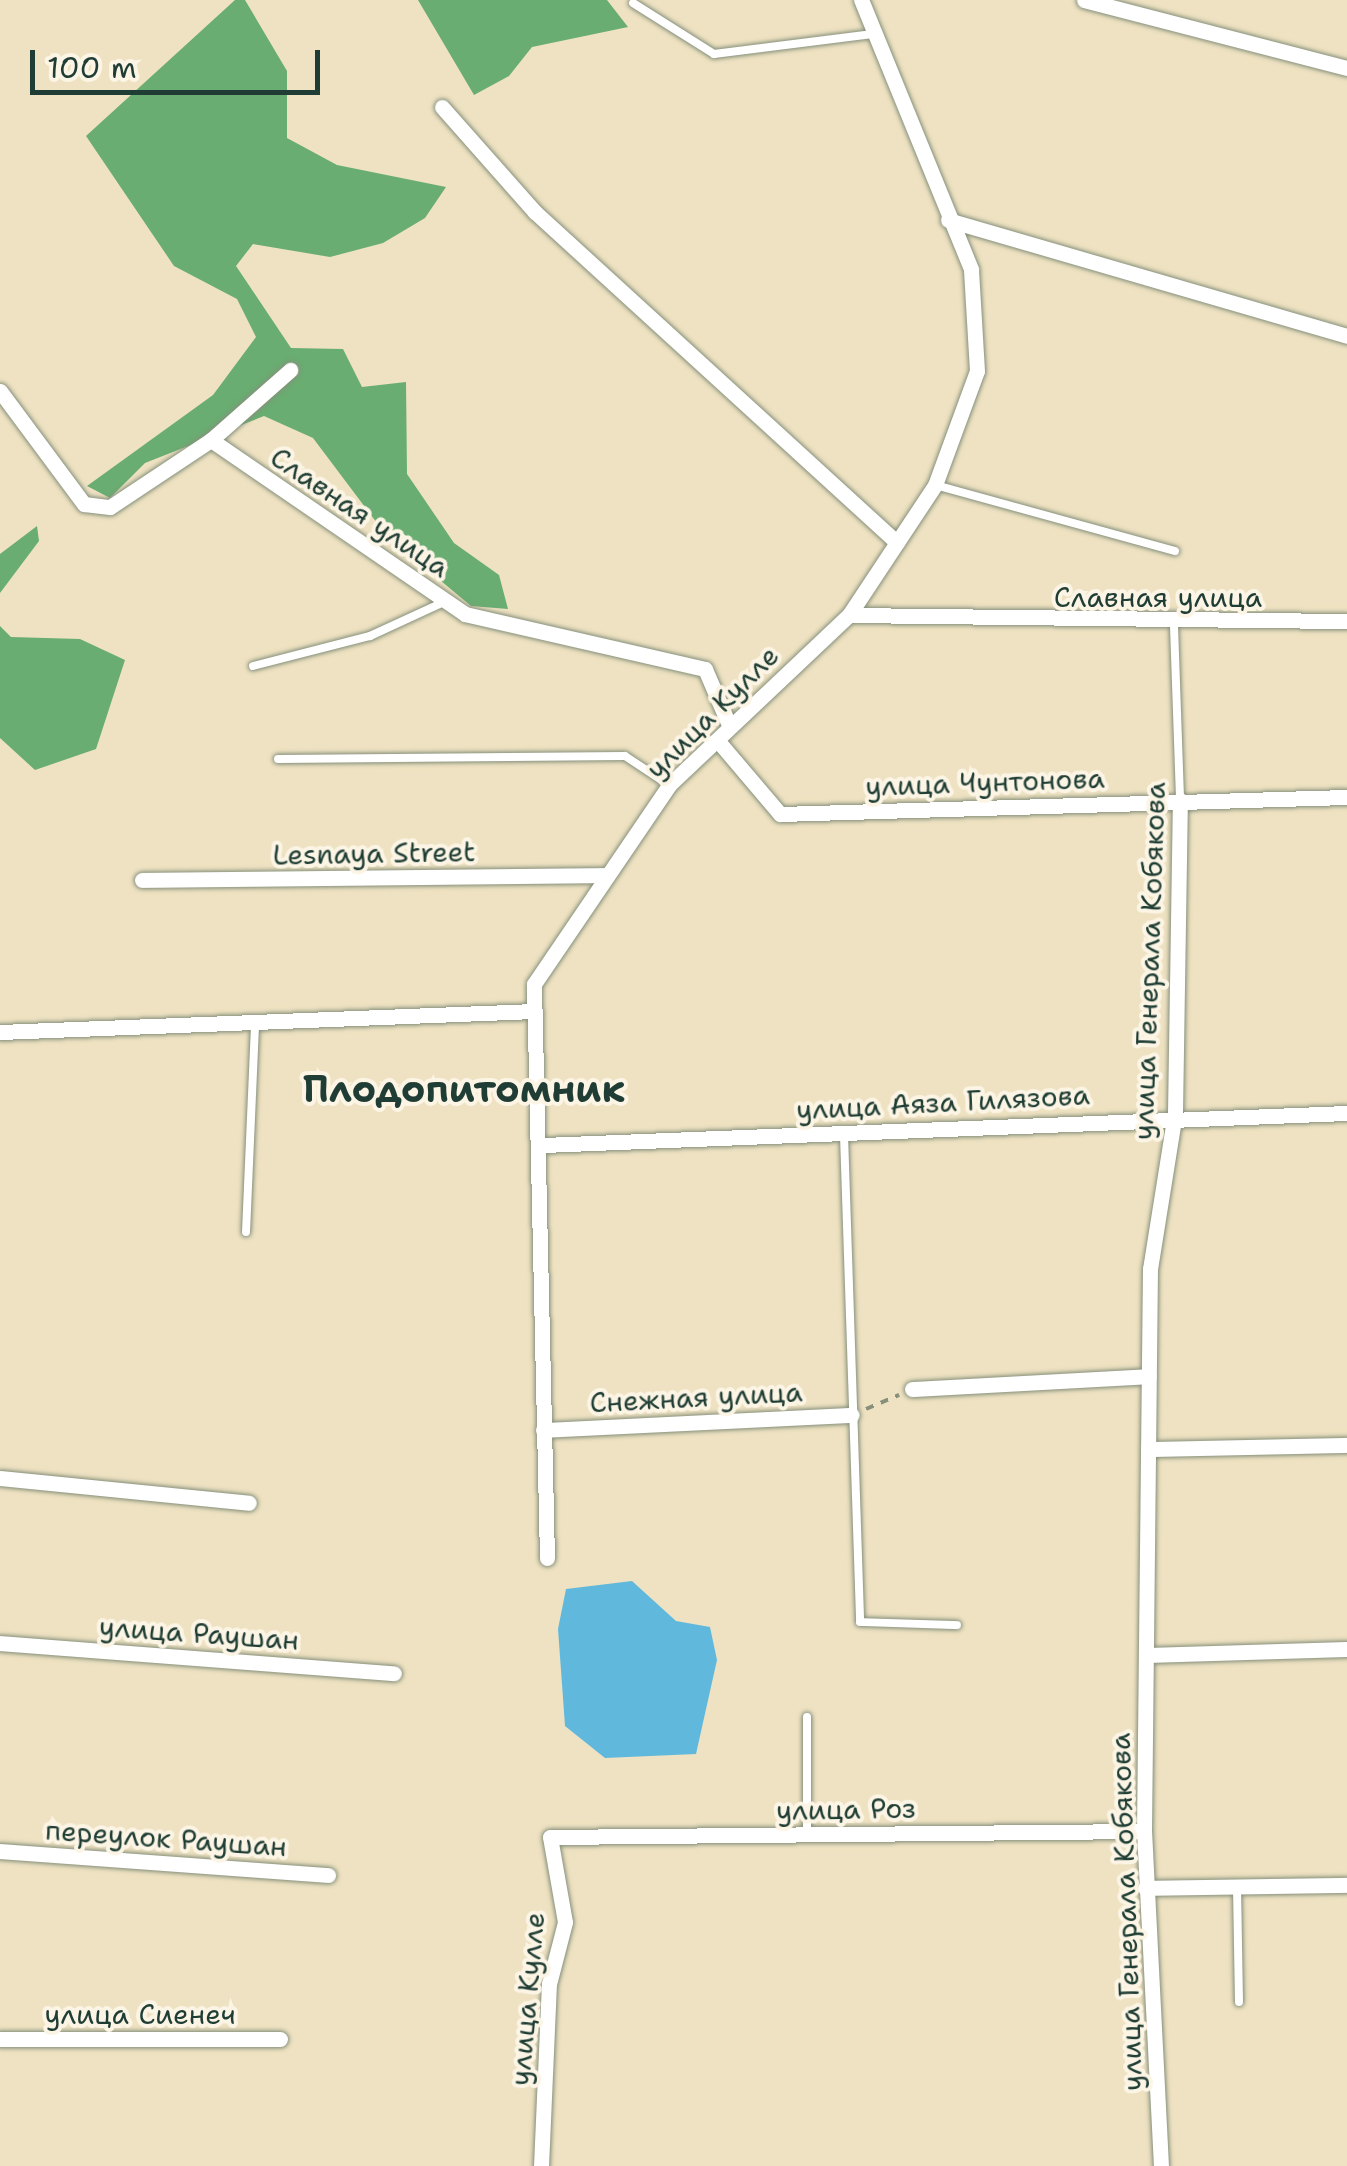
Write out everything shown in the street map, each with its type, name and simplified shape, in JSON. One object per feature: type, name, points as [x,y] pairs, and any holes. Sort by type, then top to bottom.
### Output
[{"type":"street","name":"улица Кулле","points":[[548,1558],[542,1430],[543,1145],[534,984],[669,786],[718,741],[729,725],[849,616],[934,484],[977,371],[971,269],[861,0]]},
{"type":"street","points":[[1084,0],[1347,68]]},
{"type":"street","points":[[442,107],[535,212],[897,542]]},
{"type":"street","points":[[948,220],[1347,336]]},
{"type":"street","points":[[0,391],[84,504],[110,506],[212,440],[290,370]]},
{"type":"street","name":"Славная улица","points":[[212,440],[446,600],[503,627],[705,668],[729,725]]},
{"type":"street","name":"Славная улица","points":[[849,616],[1174,626],[1347,621]]},
{"type":"street","name":"улица Чунтонова","points":[[718,741],[780,814],[1347,797]]},
{"type":"street","name":"улица Генерала Кобякова","points":[[1161,2166],[1144,1832],[1150,1270],[1174,1113],[1180,800]]},
{"type":"street","name":"Lesnaya Street","points":[[142,880],[606,876]]},
{"type":"street","points":[[0,1032],[534,1012]]},
{"type":"street","name":"улица Аяза Гилязова","points":[[543,1145],[844,1135],[1174,1113],[1347,1113]]},
{"type":"street","points":[[912,1389],[1149,1376]]},
{"type":"street","name":"Снежная улица","points":[[542,1430],[852,1415]]},
{"type":"street","points":[[1148,1449],[1347,1445]]},
{"type":"street","points":[[0,1478],[249,1503]]},
{"type":"street","name":"улица Раушан","points":[[0,1643],[394,1673]]},
{"type":"street","points":[[1146,1655],[1347,1649]]},
{"type":"street","name":"улица Роз","points":[[550,1837],[1144,1832]]},
{"type":"street","name":"улица Кулле","points":[[540,2166],[549,1984],[564,1922],[550,1837]]},
{"type":"street","name":"переулок Раушан","points":[[0,1851],[328,1875]]},
{"type":"street","points":[[1145,1888],[1347,1886]]},
{"type":"street","name":"улица Сиенеч","points":[[0,2039],[280,2038]]},
{"type":"lane","points":[[632,3],[714,54],[873,34]]},
{"type":"lane","points":[[934,484],[1175,551]]},
{"type":"lane","points":[[253,666],[370,636],[446,600]]},
{"type":"lane","name":"улица Генерала Кобякова","points":[[1174,626],[1180,800]]},
{"type":"lane","points":[[278,759],[625,756],[669,786]]},
{"type":"lane","points":[[246,1232],[255,1024]]},
{"type":"lane","points":[[844,1135],[860,1622],[957,1625]]},
{"type":"lane","points":[[807,1717],[808,1835]]},
{"type":"lane","points":[[1237,1887],[1239,2002]]},
{"type":"path","points":[[852,1415],[912,1389]]},
{"type":"green space","points":[[235,0],[245,0],[287,71],[287,138],[337,165],[446,187],[425,218],[383,243],[330,257],[253,244],[236,266],[291,348],[343,349],[362,387],[406,382],[407,474],[454,543],[499,575],[508,609],[471,606],[386,535],[313,438],[264,416],[145,463],[110,498],[87,486],[213,395],[256,337],[237,299],[174,266],[86,136]]},
{"type":"green space","points":[[418,0],[607,0],[628,27],[532,47],[509,76],[474,95]]},
{"type":"green space","points":[[37,526],[39,541],[0,593],[0,554]]},
{"type":"green space","points":[[0,626],[11,637],[80,639],[125,660],[96,749],[35,770],[0,738]]},
{"type":"water","points":[[632,1581],[676,1621],[710,1627],[717,1660],[696,1754],[605,1758],[565,1726],[558,1629],[566,1589]]},
{"type":"district","name":"Плодопитомник","points":[[464,1089]]}]
